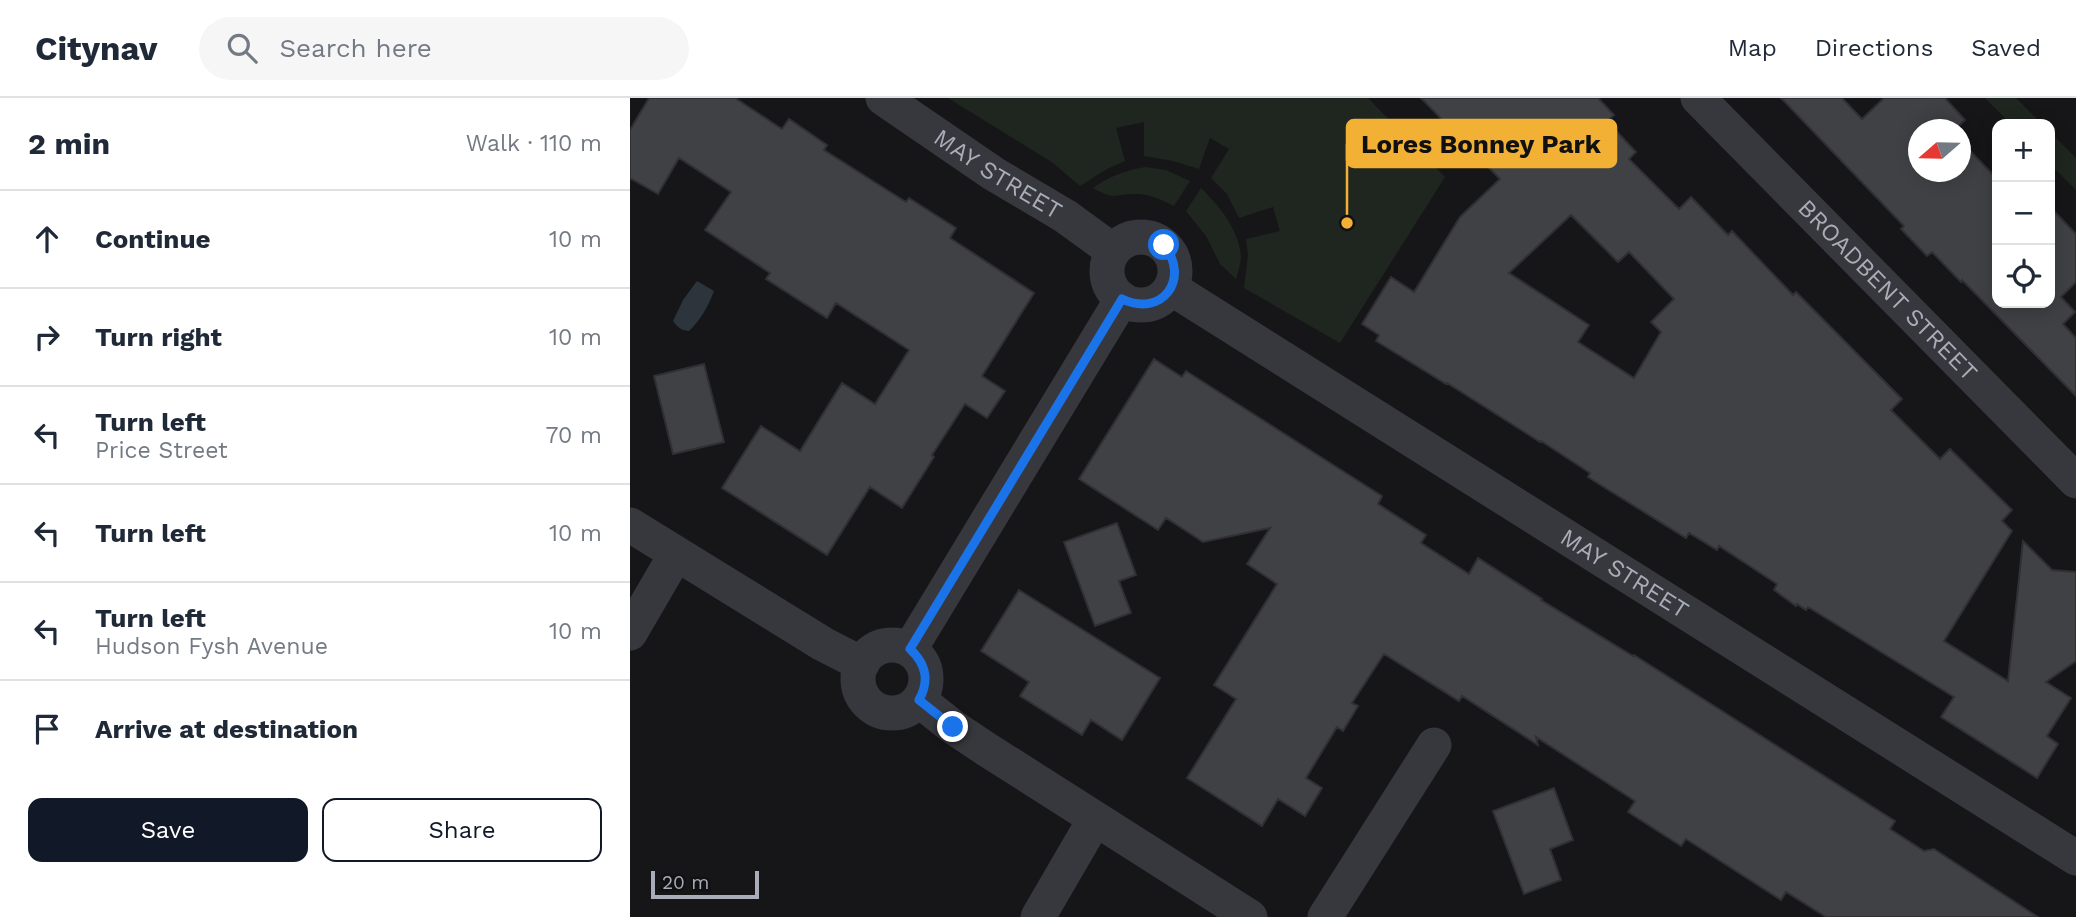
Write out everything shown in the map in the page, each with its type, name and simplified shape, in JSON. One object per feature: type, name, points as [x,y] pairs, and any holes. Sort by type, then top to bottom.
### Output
[{"type":"street","name":"MAY STREET","points":[[883,98],[994,174],[1065,216],[1113,251]]},
{"type":"street","name":"BROADBENT STREET","points":[[1698,98],[2076,481]]},
{"type":"street","points":[[1143,236],[1164,245],[1172,255],[1175,265],[1171,288],[1164,297],[1154,303],[1132,304],[1122,299],[1114,292],[1107,272],[1113,251],[1121,243],[1143,236]]},
{"type":"street","name":"MAY STREET","points":[[1171,288],[2074,852]]},
{"type":"street","points":[[910,649],[1122,299]]},
{"type":"street","points":[[630,525],[823,644],[862,664]]},
{"type":"street","points":[[630,633],[676,554]]},
{"type":"street","points":[[883,646],[910,649],[919,657],[924,667],[925,690],[912,707],[894,713],[875,708],[862,693],[859,683],[862,664],[874,650],[883,646]]},
{"type":"street","points":[[919,700],[964,735],[1250,917]]},
{"type":"street","points":[[1325,917],[1434,745]]},
{"type":"street","points":[[1038,917],[1095,818]]},
{"type":"shaded area","points":[[948,98],[1368,98],[1445,177],[1340,343],[1244,288],[1248,255],[1246,239],[1280,231],[1273,207],[1239,218],[1227,194],[1211,178],[1229,149],[1210,138],[1199,169],[1144,156],[1144,122],[1116,128],[1125,161],[1080,186],[1053,163]]},
{"type":"shaded area","points":[[1985,98],[2016,98],[2037,119],[2006,119]]},
{"type":"shaded area","points":[[2055,137],[2076,158],[2076,190],[2055,169]]},
{"type":"shaded area","points":[[1145,167],[1166,170],[1190,181],[1174,206],[1146,195],[1111,196],[1093,188],[1105,180]]},
{"type":"shaded area","points":[[1201,188],[1221,210],[1236,236],[1241,256],[1236,279],[1220,264],[1206,236],[1186,211]]},
{"type":"shaded area","points":[[697,281],[714,291],[697,322],[689,331],[684,330],[673,321],[683,300]]},
{"type":"building","points":[[649,98],[735,98],[782,129],[789,119],[827,145],[824,150],[906,202],[909,198],[956,228],[950,238],[1034,293],[982,376],[1005,391],[987,418],[965,404],[902,508],[870,487],[827,555],[722,488],[761,426],[800,451],[842,383],[875,404],[909,350],[836,303],[827,318],[766,279],[770,273],[705,230],[731,192],[679,158],[658,194],[630,178],[630,130]]},
{"type":"building","points":[[1421,98],[1598,98],[1614,115],[1607,121],[1636,152],[1629,159],[1679,209],[1691,197],[1728,235],[1732,231],[1793,295],[1796,292],[1902,399],[1891,410],[1940,459],[1950,449],[2012,510],[2002,521],[2012,531],[1944,641],[2008,681],[2023,541],[2052,570],[2076,572],[2076,661],[2046,682],[2071,698],[2047,736],[2058,744],[2037,778],[1941,717],[1954,697],[1808,607],[1806,610],[1797,604],[1796,606],[1774,590],[1777,584],[1719,546],[1717,550],[1689,533],[1686,538],[1588,477],[1590,473],[1541,441],[1376,341],[1379,335],[1362,324],[1391,277],[1414,292],[1460,217],[1500,179]],"holes":[[[1571,215],[1618,262],[1629,252],[1674,299],[1651,322],[1661,332],[1634,378],[1578,342],[1589,325],[1509,273]]]},
{"type":"building","points":[[1781,98],[1842,98],[1862,119],[1884,98],[1945,98],[1964,119],[1908,119],[1908,182],[1971,182],[1971,152],[1992,174],[1992,308],[2055,308],[2055,212],[2076,234],[2076,282],[2061,297],[2075,312],[2063,324],[2076,338],[2076,396],[1962,280],[1961,282],[1932,252],[1927,256],[1901,229],[1904,226]]},
{"type":"building","points":[[1154,359],[1182,377],[1186,371],[1382,496],[1378,504],[1426,535],[1421,543],[1469,574],[1478,558],[1895,821],[1890,829],[1924,851],[1934,849],[2038,917],[1826,917],[1786,892],[1781,900],[1686,839],[1681,846],[1628,812],[1635,801],[1536,737],[1538,745],[1462,696],[1459,701],[1384,654],[1352,703],[1358,706],[1343,731],[1337,727],[1306,778],[1322,788],[1305,816],[1278,799],[1262,826],[1187,778],[1236,699],[1214,685],[1277,584],[1247,564],[1270,528],[1203,542],[1166,518],[1158,530],[1079,479]]},
{"type":"building","points":[[704,364],[724,442],[673,454],[654,376]]},
{"type":"building","points":[[1117,523],[1136,575],[1119,581],[1131,613],[1095,626],[1064,542]]},
{"type":"building","points":[[1019,590],[1160,678],[1122,740],[1091,720],[1082,735],[1020,696],[1029,682],[981,651]]},
{"type":"building","points":[[1554,788],[1573,840],[1550,849],[1561,880],[1524,894],[1493,811]]},
{"type":"place","name":"Lores Bonney Park","points":[[1347,223]]},
{"type":"route","points":[[953,727],[919,700],[925,690],[926,678],[919,657],[910,649],[1122,299],[1132,304],[1154,303],[1164,297],[1171,288],[1175,265],[1172,255],[1164,245]]}]
